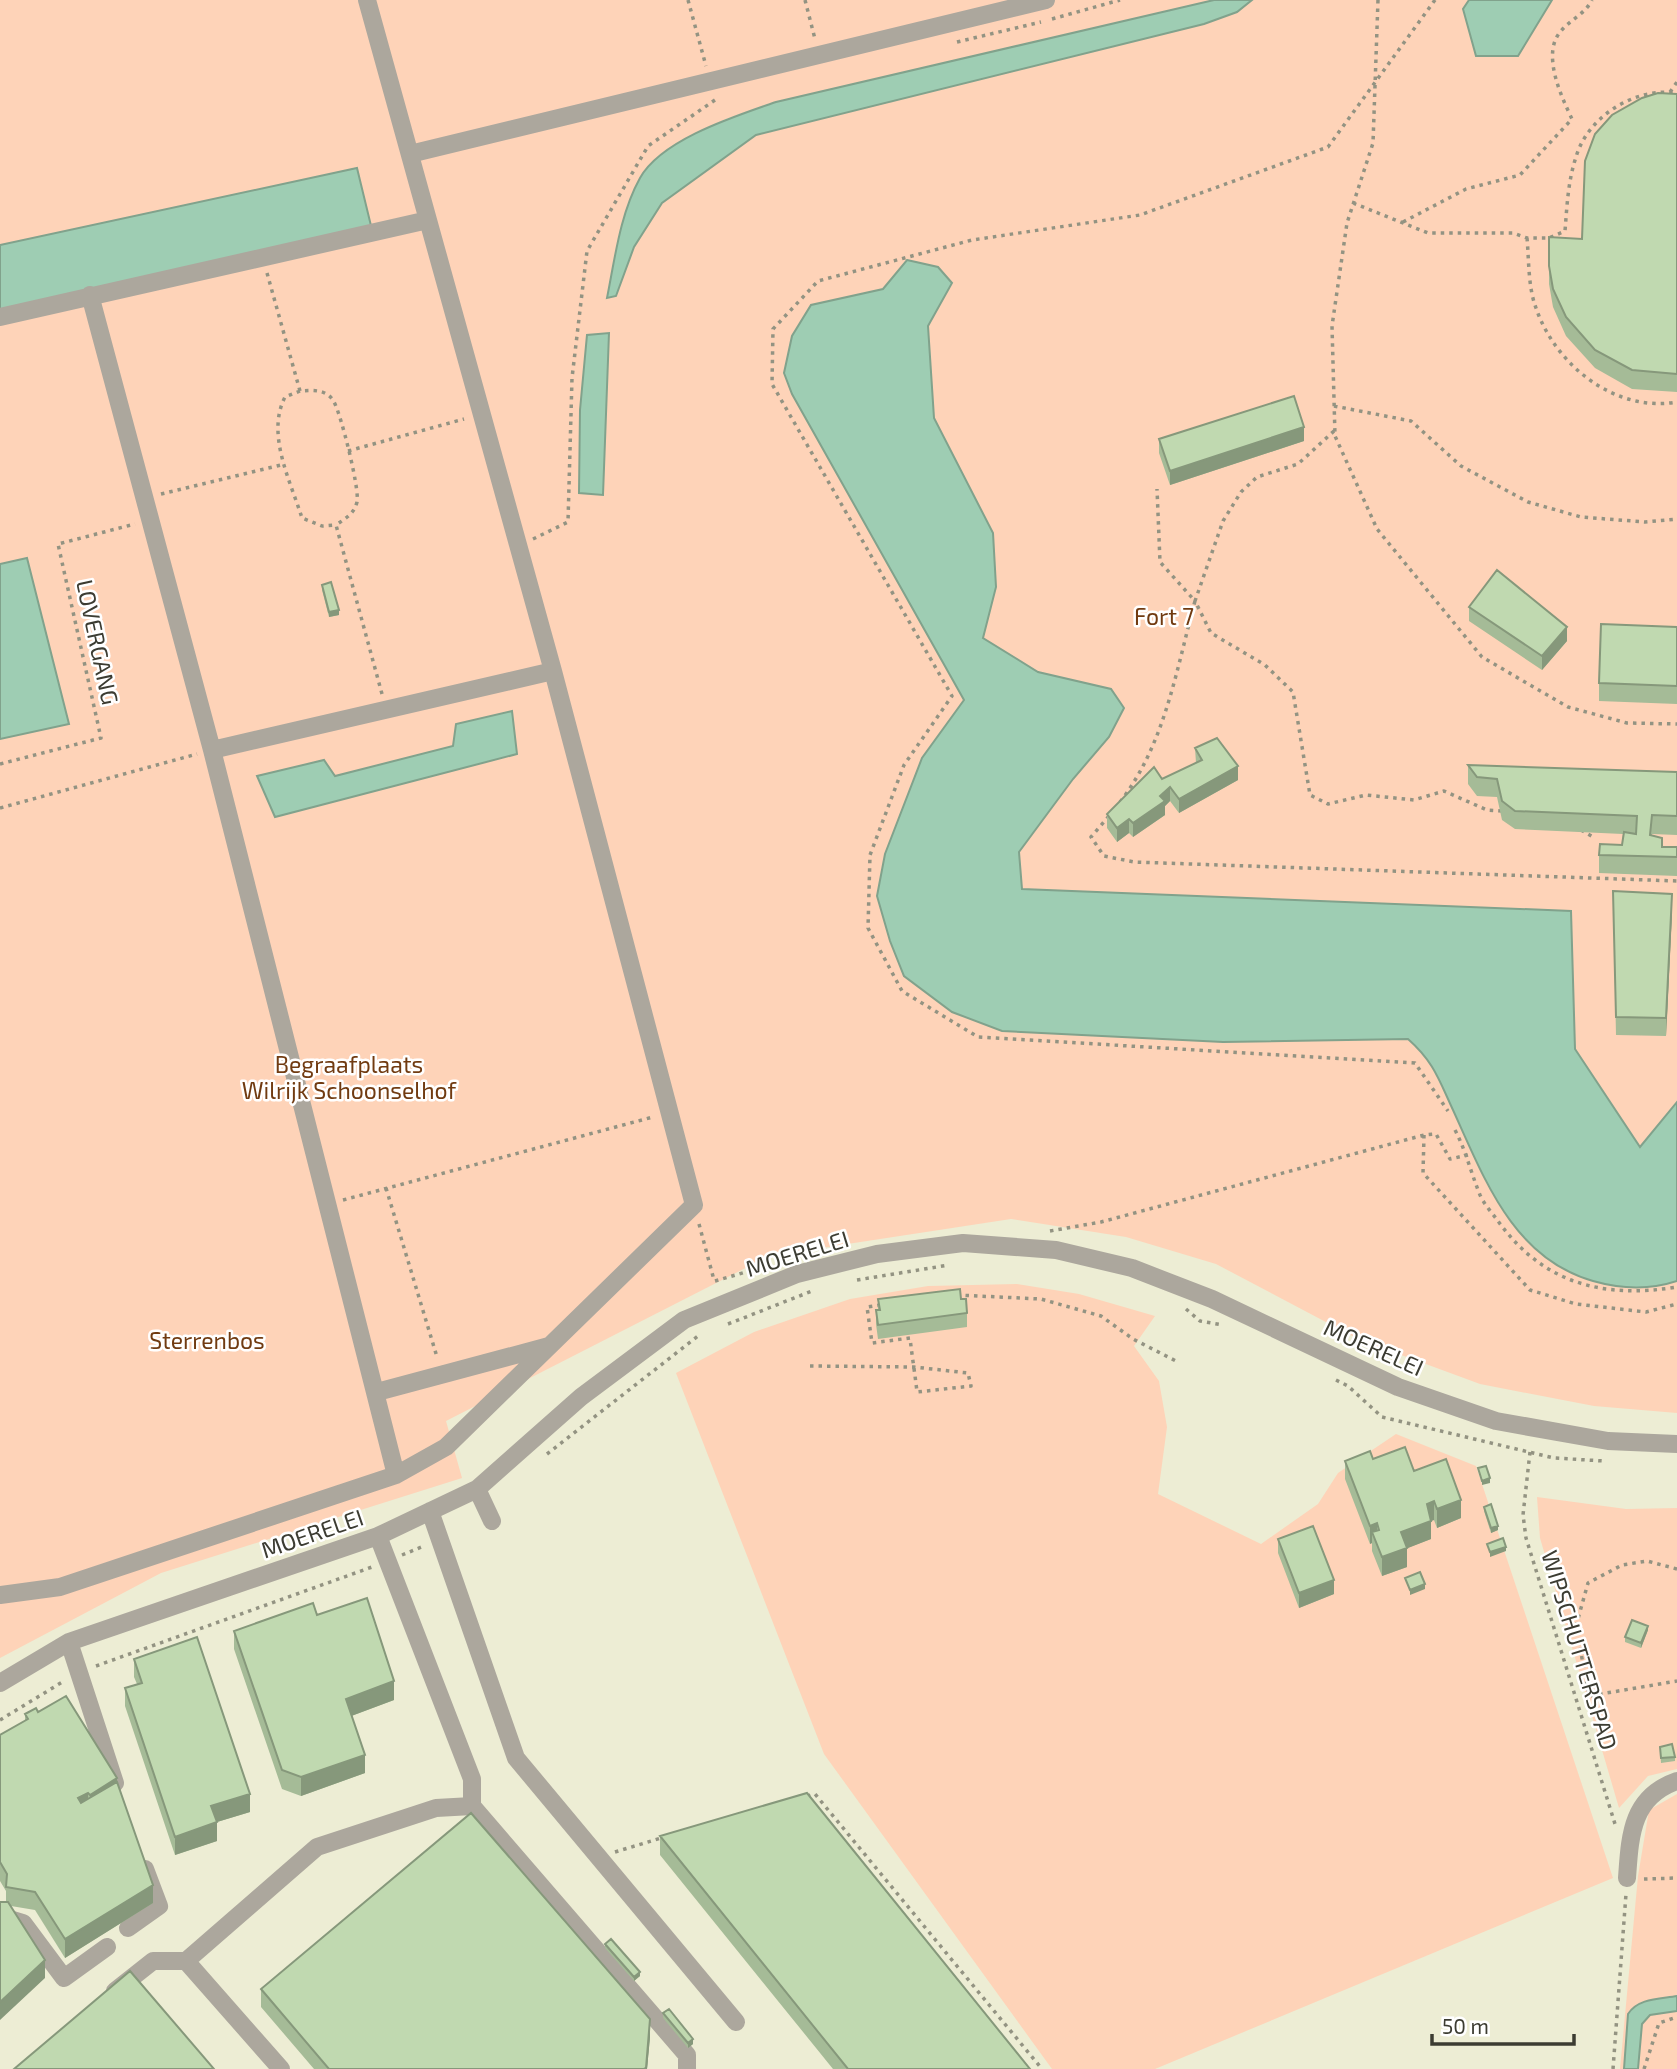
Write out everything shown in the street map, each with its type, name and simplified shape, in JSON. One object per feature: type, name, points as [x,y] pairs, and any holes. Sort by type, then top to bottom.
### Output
[{"type":"street","points":[[0,1595],[60,1587],[396,1475],[446,1447],[694,1205],[553,671],[368,0]]},
{"type":"street","points":[[410,154],[713,91],[819,56],[1046,0]]},
{"type":"street","points":[[0,317],[428,220]]},
{"type":"street","points":[[90,295],[212,750],[396,1475]]},
{"type":"street","points":[[212,750],[553,671]]},
{"type":"street","name":"MOERELEI","points":[[0,1683],[69,1642],[378,1536],[477,1489],[581,1397],[684,1320],[797,1274],[877,1254],[963,1243],[1056,1250],[1132,1268],[1212,1299],[1398,1387],[1496,1421],[1608,1441],[1677,1444]]},
{"type":"street","points":[[377,1392],[551,1346]]},
{"type":"street","points":[[477,1489],[492,1521]]},
{"type":"street","points":[[430,1511],[516,1758],[736,2022]]},
{"type":"street","points":[[378,1536],[472,1779],[472,1806],[687,2055],[687,2069]]},
{"type":"street","points":[[69,1642],[120,1798]]},
{"type":"street","points":[[1635,1879],[1629,1854],[1636,1817],[1644,1800],[1677,1781]]},
{"type":"street","points":[[101,2003],[153,1961],[186,1961],[317,1847],[436,1808],[472,1806]]},
{"type":"street","points":[[128,1928],[159,1906],[137,1846]]},
{"type":"street","points":[[0,1916],[23,1923],[64,1979],[107,1947]]},
{"type":"street","points":[[186,1961],[281,2069]]},
{"type":"path","points":[[518,546],[568,522],[572,378],[587,251],[648,146],[713,91],[688,0]]},
{"type":"path","points":[[805,0],[819,56]]},
{"type":"path","points":[[951,44],[1120,0]]},
{"type":"path","points":[[1378,0],[1373,143],[1347,223],[1332,326],[1334,431],[1377,529],[1482,657],[1568,706],[1628,723],[1677,724]]},
{"type":"path","points":[[1435,0],[1328,147],[1140,215],[972,240],[818,281],[773,329],[772,384],[952,696],[904,765],[870,855],[868,928],[902,991],[978,1037],[1415,1063],[1448,1111]]},
{"type":"path","points":[[1402,223],[1466,189],[1520,175],[1572,119],[1558,89],[1553,49],[1559,32],[1588,8],[1592,0]]},
{"type":"path","points":[[1670,92],[1677,82]]},
{"type":"path","points":[[1353,203],[1428,233],[1513,233],[1527,238],[1549,237],[1565,231],[1569,185],[1576,155],[1588,131],[1620,104],[1647,94],[1677,93]]},
{"type":"path","points":[[1527,238],[1534,305],[1557,351],[1576,371],[1614,392],[1634,400],[1677,402]]},
{"type":"path","points":[[266,271],[300,391]]},
{"type":"path","points":[[317,390],[334,401],[348,451],[358,500],[352,514],[336,525],[322,526],[302,518],[277,432],[277,412],[285,397],[300,391],[317,390]]},
{"type":"path","points":[[1334,406],[1411,421],[1461,466],[1528,502],[1581,517],[1645,522],[1677,519]]},
{"type":"path","points":[[348,451],[481,414]]},
{"type":"path","points":[[1334,431],[1298,464],[1257,477],[1241,492],[1223,521],[1195,601],[1158,738],[1139,778],[1091,838],[1104,856],[1134,862],[1677,881]]},
{"type":"path","points":[[145,498],[285,464]]},
{"type":"path","points":[[1157,489],[1160,562],[1195,601],[1212,632],[1265,665],[1293,692],[1310,795],[1328,804],[1366,795],[1414,800],[1444,791],[1487,810],[1510,812]]},
{"type":"path","name":"LOVERGANG","points":[[0,764],[101,738],[58,544],[150,520]]},
{"type":"path","points":[[336,525],[386,710]]},
{"type":"path","points":[[0,808],[212,750]]},
{"type":"path","points":[[1576,828],[1593,836]]},
{"type":"path","points":[[327,1204],[669,1113]]},
{"type":"path","points":[[1455,1130],[1468,1155],[1481,1196],[1494,1216],[1515,1244],[1553,1273],[1590,1287],[1639,1293],[1677,1287]]},
{"type":"path","points":[[1101,1222],[1424,1135],[1436,1134],[1450,1159],[1468,1155]]},
{"type":"path","points":[[1424,1135],[1423,1173],[1530,1290],[1576,1304],[1646,1312],[1677,1304]]},
{"type":"path","points":[[386,1188],[442,1375]]},
{"type":"path","points":[[694,1205],[721,1304]]},
{"type":"path","points":[[855,1280],[960,1263]]},
{"type":"path","points":[[721,1326],[817,1289]]},
{"type":"path","points":[[948,1296],[1041,1299],[1101,1316],[1133,1339],[1178,1362]]},
{"type":"path","points":[[810,1366],[914,1367],[968,1373],[971,1385],[917,1392],[914,1367],[910,1338],[872,1342],[867,1307],[881,1305]]},
{"type":"path","points":[[1182,1305],[1200,1321],[1226,1326]]},
{"type":"path","points":[[537,1461],[697,1336],[709,1331]]},
{"type":"path","points":[[1324,1373],[1348,1386],[1382,1417],[1554,1458],[1607,1461]]},
{"type":"path","name":"WIPSCHUTTERSPAD","points":[[1530,1452],[1523,1515],[1526,1538],[1620,1842],[1629,1854]]},
{"type":"path","points":[[0,1720],[79,1672],[388,1561],[430,1544],[438,1535]]},
{"type":"path","points":[[1677,1569],[1647,1561],[1622,1564],[1588,1583],[1576,1626],[1589,1696],[1677,1681]]},
{"type":"path","points":[[803,1797],[815,1794],[1042,2069]]},
{"type":"path","points":[[598,1857],[662,1838]]},
{"type":"path","points":[[1613,2069],[1635,1879],[1677,1878]]},
{"type":"path","points":[[1644,2069],[1659,2023],[1677,2018]]},
{"type":"green space","points":[[0,0],[1214,0],[776,102],[726,119],[674,145],[641,176],[616,296],[634,247],[662,203],[756,135],[1237,12],[1252,0],[1677,0],[1677,1413],[1594,1406],[1480,1384],[1358,1339],[1216,1264],[1126,1237],[1011,1219],[769,1256],[446,1421],[462,1478],[161,1573],[0,1658]]},
{"type":"green space","points":[[1017,1284],[1079,1294],[1155,1316],[1134,1346],[1159,1381],[1167,1427],[1158,1494],[1261,1544],[1318,1504],[1338,1473],[1396,1434],[1476,1466],[1613,1878],[1155,2069],[1052,2069],[824,1754],[676,1373],[754,1332],[850,1299],[928,1286]]},
{"type":"green space","points":[[1537,1497],[1626,1509],[1677,1508],[1677,1769],[1648,1776],[1619,1808],[1540,1538]]},
{"type":"green space","points":[[1677,1794],[1677,2069],[1620,2069],[1638,1876],[1649,1810]]},
{"type":"shaded area","points":[[1214,0],[1252,0],[1237,12],[1204,24],[756,135],[662,203],[634,247],[616,296],[607,298],[623,221],[640,178],[665,152],[701,131],[776,102]]},
{"type":"shaded area","points":[[1469,0],[1552,0],[1518,56],[1476,56],[1463,9]]},
{"type":"shaded area","points":[[357,168],[373,234],[0,315],[0,245]]},
{"type":"shaded area","points":[[907,260],[938,267],[952,283],[928,326],[934,418],[993,533],[996,587],[983,638],[1038,672],[1111,689],[1124,708],[1109,737],[1073,779],[1019,852],[1022,889],[1571,911],[1575,1049],[1640,1147],[1677,1102],[1677,1281],[1646,1287],[1604,1284],[1565,1270],[1542,1254],[1522,1235],[1490,1189],[1435,1072],[1408,1039],[1223,1042],[1002,1031],[952,1012],[904,976],[877,896],[885,854],[922,758],[964,700],[792,394],[784,373],[792,336],[811,305],[883,289]]},
{"type":"shaded area","points":[[609,333],[603,495],[579,493],[580,410],[587,335]]},
{"type":"shaded area","points":[[27,558],[69,724],[0,739],[0,564]]},
{"type":"shaded area","points":[[512,711],[517,754],[275,817],[257,776],[324,760],[335,776],[453,746],[456,724]]},
{"type":"shaded area","points":[[1677,1996],[1677,2011],[1650,2015],[1642,2024],[1638,2069],[1624,2069],[1628,2014],[1643,2002]]},
{"type":"building","points":[[1658,93],[1677,94],[1677,374],[1632,370],[1595,350],[1566,317],[1553,289],[1549,266],[1549,237],[1582,239],[1585,161],[1595,134],[1612,115],[1642,98]]},
{"type":"building","points":[[1294,396],[1304,427],[1170,471],[1159,439]]},
{"type":"building","points":[[1497,570],[1567,627],[1542,656],[1469,607]]},
{"type":"building","points":[[331,582],[339,610],[329,612],[322,585]]},
{"type":"building","points":[[1601,624],[1677,627],[1677,686],[1599,683]]},
{"type":"building","points":[[1217,738],[1238,766],[1179,799],[1170,787],[1160,796],[1165,801],[1133,823],[1129,819],[1117,828],[1107,814],[1154,767],[1162,779],[1202,760],[1195,748]]},
{"type":"building","points":[[1468,765],[1677,772],[1677,816],[1652,815],[1650,835],[1662,838],[1662,847],[1677,847],[1677,857],[1599,855],[1600,844],[1622,845],[1624,832],[1636,834],[1637,816],[1515,811],[1502,801],[1497,779],[1477,777]]},
{"type":"building","points":[[1613,891],[1672,894],[1666,1018],[1616,1017]]},
{"type":"building","points":[[960,1289],[961,1299],[966,1299],[967,1313],[878,1325],[878,1299]]},
{"type":"building","points":[[1405,1447],[1414,1471],[1446,1459],[1461,1500],[1437,1509],[1434,1501],[1427,1504],[1431,1521],[1401,1532],[1407,1548],[1382,1557],[1372,1532],[1379,1530],[1377,1523],[1370,1526],[1345,1461],[1370,1451],[1373,1459]]},
{"type":"building","points":[[1486,1466],[1490,1478],[1482,1481],[1478,1468]]},
{"type":"building","points":[[1491,1504],[1498,1526],[1491,1528],[1484,1507]]},
{"type":"building","points":[[1313,1526],[1334,1580],[1299,1593],[1278,1539]]},
{"type":"building","points":[[1503,1538],[1506,1547],[1490,1552],[1487,1544]]},
{"type":"building","points":[[1420,1572],[1425,1584],[1410,1590],[1405,1578]]},
{"type":"building","points":[[367,1598],[394,1681],[346,1699],[365,1755],[301,1777],[282,1770],[234,1631],[313,1603],[317,1615]]},
{"type":"building","points":[[1632,1620],[1648,1626],[1641,1643],[1625,1637]]},
{"type":"building","points":[[197,1637],[250,1794],[211,1806],[217,1822],[175,1837],[125,1688],[142,1683],[134,1659]]},
{"type":"building","points":[[66,1696],[117,1778],[90,1795],[88,1793],[78,1798],[81,1803],[117,1782],[153,1885],[65,1939],[35,1892],[6,1887],[7,1874],[0,1862],[0,1735],[28,1719],[25,1714],[36,1708],[38,1712]]},
{"type":"building","points":[[1672,1744],[1675,1757],[1661,1758],[1660,1747]]},
{"type":"building","points":[[807,1793],[1030,2069],[848,2069],[660,1836]]},
{"type":"building","points":[[471,1813],[650,2019],[646,2068],[329,2069],[261,1989]]},
{"type":"building","points":[[0,1902],[8,1902],[45,1960],[0,2002]]},
{"type":"building","points":[[611,1939],[640,1972],[634,1977],[605,1944]]},
{"type":"building","points":[[130,1971],[214,2069],[14,2069]]},
{"type":"building","points":[[669,2009],[693,2039],[688,2043],[663,2013]]},
{"type":"park label","name":"Fort 7","points":[[1164,616]]},
{"type":"park label","name":"Begraafplaats Wilrijk Schoonselhof","points":[[349,1077]]},
{"type":"park label","name":"Sterrenbos","points":[[207,1340]]}]
